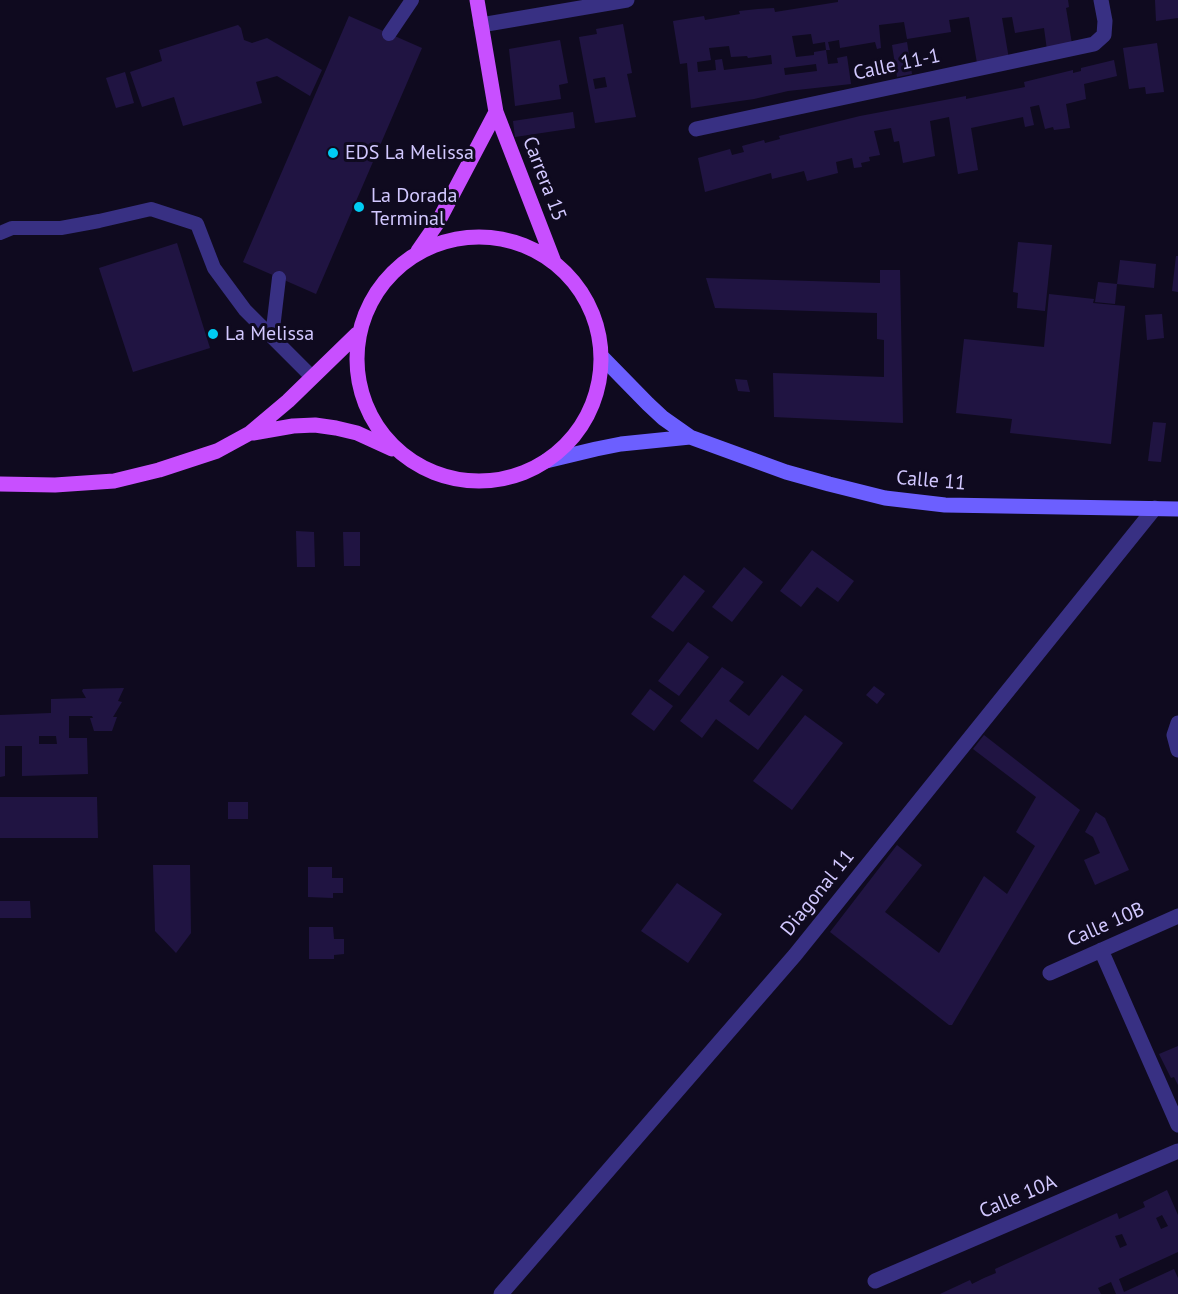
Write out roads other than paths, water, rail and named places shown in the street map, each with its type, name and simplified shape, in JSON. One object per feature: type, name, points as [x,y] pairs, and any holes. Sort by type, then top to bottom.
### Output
[{"type":"main road","name":"Carrera 15","points":[[477,0],[496,112],[554,262]]},
{"type":"main road","points":[[417,252],[438,222],[496,112]]},
{"type":"main road","points":[[250,434],[293,426],[315,425],[336,428],[357,433],[397,451],[423,468],[454,479],[475,481],[517,476],[546,461],[570,442],[588,417],[599,388],[602,357],[598,330],[589,304],[574,281],[554,262],[529,247],[501,238],[472,236],[444,241],[417,252],[396,268],[378,287],[365,309],[357,334],[355,366],[362,398],[376,426],[397,451]]},
{"type":"main road","points":[[0,484],[55,485],[114,481],[135,477],[217,451],[250,434],[288,401],[357,334]]},
{"type":"main road","name":"Calle 11","points":[[602,357],[663,418],[690,437],[786,472],[829,484],[885,498],[945,505],[1178,509]]},
{"type":"main road","name":"Calle 11","points":[[546,461],[621,444],[690,437]]},
{"type":"street","points":[[481,26],[627,0]]},
{"type":"street","name":"Calle 11-1","points":[[696,129],[1094,44],[1104,35],[1105,21],[1101,0]]},
{"type":"street","name":"Diagonal 11","points":[[501,1294],[795,955],[1155,508]]},
{"type":"street","points":[[1178,723],[1174,735],[1178,750]]},
{"type":"street","name":"Calle 10B","points":[[1050,973],[1178,916]]},
{"type":"street","points":[[1101,950],[1178,1125]]},
{"type":"street","name":"Calle 10A","points":[[875,1281],[1178,1151]]},
{"type":"lane","points":[[389,34],[412,0]]},
{"type":"lane","points":[[0,233],[12,228],[61,228],[151,209],[197,224],[214,268],[245,310],[312,377]]},
{"type":"lane","points":[[272,337],[279,278]]},
{"type":"place","name":"EDS La Melissa","points":[[333,153]]},
{"type":"place","name":"La Dorada Terminal","points":[[359,207]]},
{"type":"place","name":"La Melissa","points":[[213,334]]}]
